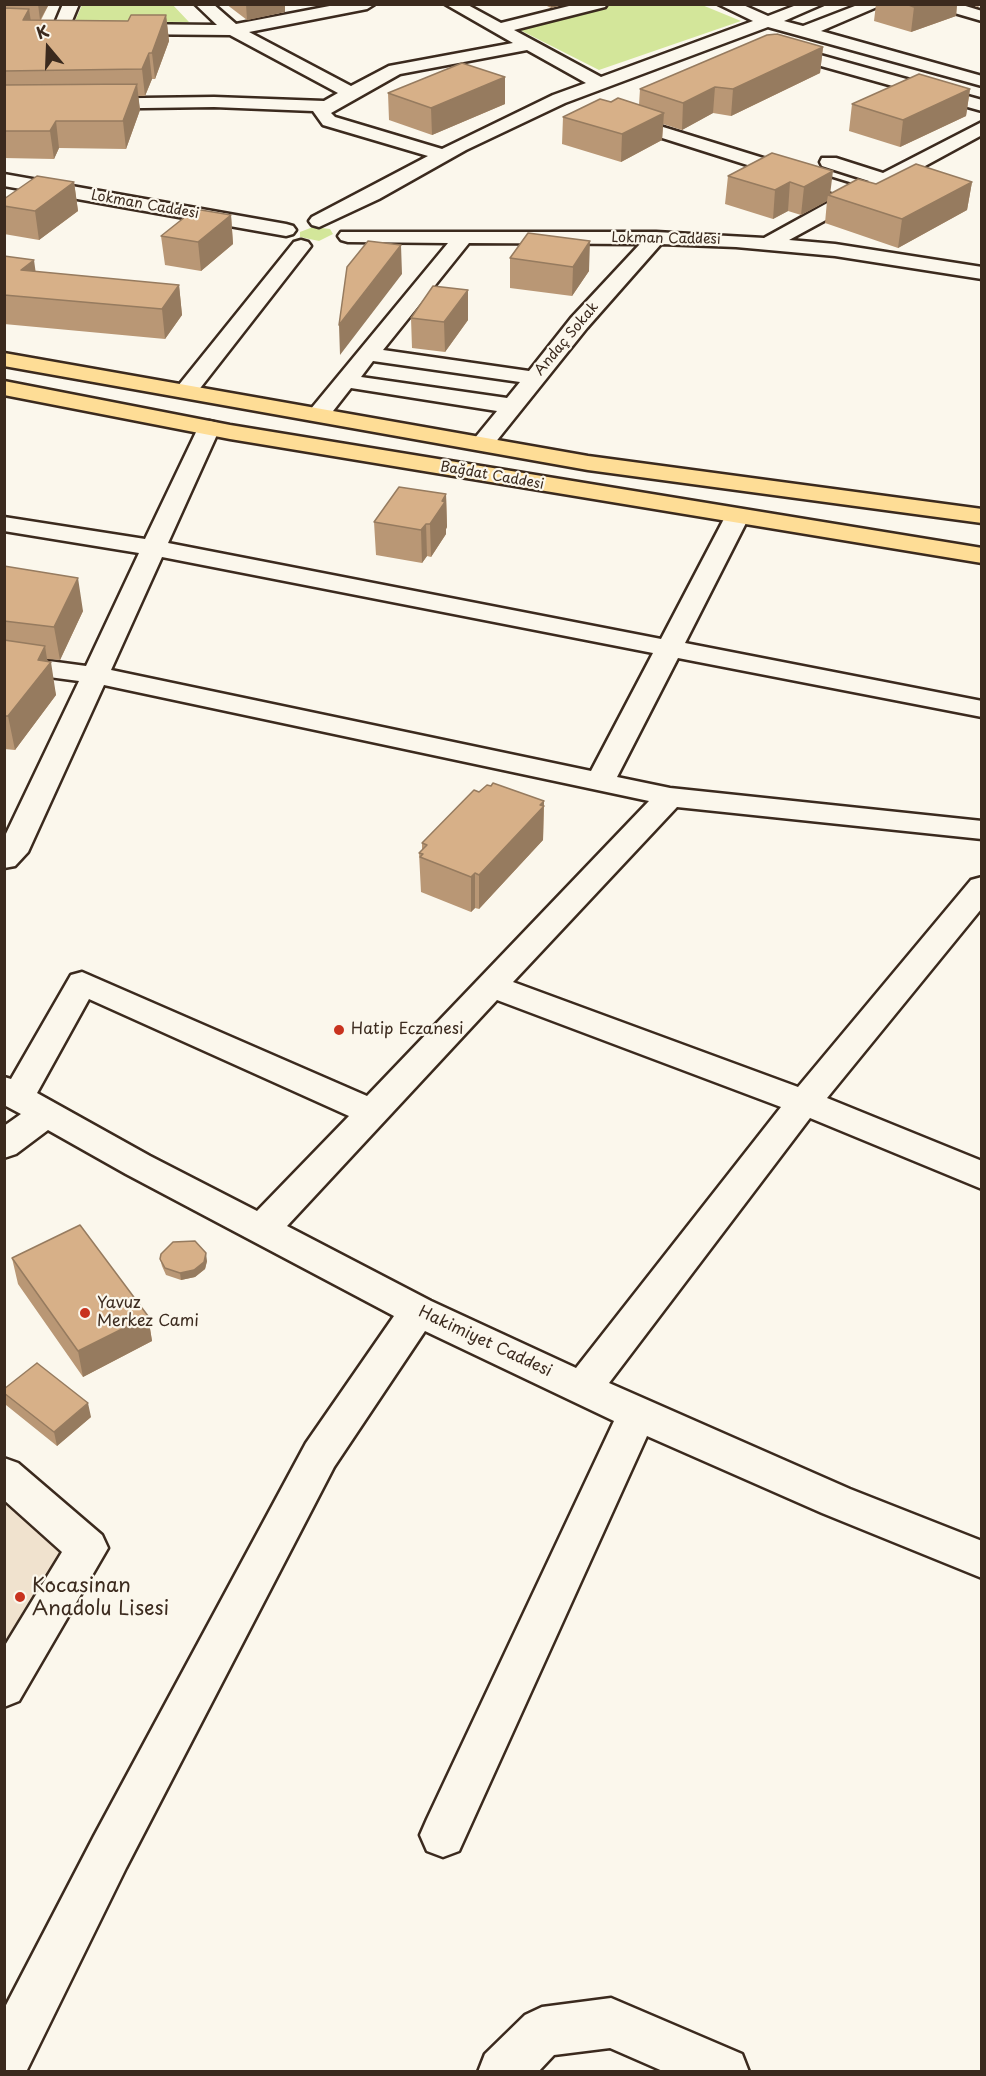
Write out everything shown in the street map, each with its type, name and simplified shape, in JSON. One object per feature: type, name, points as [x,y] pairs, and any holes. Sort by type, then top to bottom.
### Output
[{"type":"main road","name":"Bağdat Caddesi","points":[[4,359],[612,466],[981,516]]},
{"type":"main road","name":"Bağdat Caddesi","points":[[4,388],[209,428],[981,556]]},
{"type":"street","points":[[71,4],[56,28],[84,28]]},
{"type":"street","points":[[203,4],[233,30],[351,93]]},
{"type":"street","points":[[107,28],[233,30],[367,4]]},
{"type":"street","points":[[453,4],[603,88]]},
{"type":"street","points":[[498,29],[599,4]]},
{"type":"street","points":[[726,4],[769,22],[981,81]]},
{"type":"street","points":[[372,195],[336,239],[301,246],[283,236],[286,230],[301,223],[319,221],[444,155],[559,99],[603,88],[815,4]]},
{"type":"street","points":[[804,32],[876,4]]},
{"type":"street","points":[[940,4],[981,16]]},
{"type":"street","points":[[732,35],[981,106]]},
{"type":"street","points":[[4,105],[214,102],[325,106],[395,70],[529,45]]},
{"type":"street","points":[[559,99],[858,194]]},
{"type":"street","points":[[325,106],[322,114],[329,121],[444,155]]},
{"type":"street","points":[[770,243],[981,126]]},
{"type":"street","points":[[817,158],[884,180]]},
{"type":"street","name":"Lokman Caddesi","points":[[4,180],[286,230]]},
{"type":"street","points":[[372,195],[378,208],[391,220],[428,237]]},
{"type":"street","points":[[319,221],[336,239]]},
{"type":"street","points":[[318,415],[463,237]]},
{"type":"street","name":"Lokman Caddesi","points":[[336,239],[656,238],[770,243],[981,273]]},
{"type":"street","name":"Andaç Sokak","points":[[482,444],[579,323],[656,238]]},
{"type":"street","points":[[186,392],[301,246]]},
{"type":"street","points":[[368,354],[535,378]]},
{"type":"street","points":[[346,381],[512,406]]},
{"type":"street","points":[[4,859],[14,852],[209,428]]},
{"type":"street","points":[[600,782],[737,517]]},
{"type":"street","points":[[4,524],[154,548],[981,709]]},
{"type":"street","points":[[4,663],[95,675],[670,797],[981,830]]},
{"type":"street","points":[[261,1230],[670,797]]},
{"type":"street","points":[[583,1388],[804,1102],[981,887]]},
{"type":"street","points":[[4,1145],[23,1100],[82,983],[372,1112]]},
{"type":"street","points":[[491,986],[804,1102],[981,1176]]},
{"type":"street","name":"Hakimiyet Caddesi","points":[[23,1100],[138,1166],[418,1311],[637,1414],[836,1501],[981,1560]]},
{"type":"street","points":[[4,2062],[110,1852],[320,1455],[418,1311]]},
{"type":"street","points":[[443,1835],[637,1414]]},
{"type":"street","points":[[4,1475],[87,1548],[4,1687]]},
{"type":"street","points":[[503,2072],[542,2032],[611,2023],[724,2072]]},
{"type":"shaded area","name":"Kocasinan Anadolu Lisesi","points":[[5,1501],[67,1548],[5,1647]]},
{"type":"green space","points":[[172,4],[189,22],[75,21],[82,5]]},
{"type":"green space","points":[[613,4],[702,5],[741,21],[599,70],[516,28]]},
{"type":"green space","points":[[313,227],[330,229],[333,234],[319,241],[300,237],[300,232]]},
{"type":"building","points":[[4,8],[29,9],[23,20],[128,21],[131,15],[166,15],[152,53],[149,53],[142,69],[4,71]]},
{"type":"building","points":[[777,34],[823,47],[733,89],[715,87],[683,103],[640,89],[767,35]]},
{"type":"building","points":[[462,63],[505,77],[431,108],[388,93]]},
{"type":"building","points":[[919,74],[970,89],[903,120],[852,104]]},
{"type":"building","points":[[137,84],[123,121],[56,121],[50,131],[4,131],[4,85]]},
{"type":"building","points":[[618,98],[664,113],[622,134],[563,117],[600,99],[611,102]]},
{"type":"building","points":[[772,153],[833,171],[804,187],[790,182],[775,190],[728,176]]},
{"type":"building","points":[[916,164],[972,182],[902,219],[828,195],[858,179],[876,184]]},
{"type":"building","points":[[37,176],[74,182],[35,211],[4,206],[4,199]]},
{"type":"building","points":[[195,209],[231,215],[198,242],[161,236]]},
{"type":"building","points":[[528,233],[590,241],[573,267],[510,258]]},
{"type":"building","points":[[368,241],[401,245],[339,325],[347,267]]},
{"type":"building","points":[[4,256],[34,260],[21,270],[179,285],[162,309],[4,295]]},
{"type":"building","points":[[433,286],[468,290],[444,322],[411,318]]},
{"type":"building","points":[[399,487],[446,494],[442,501],[445,502],[430,524],[426,524],[421,530],[374,522]]},
{"type":"building","points":[[4,566],[78,578],[54,627],[4,621]]},
{"type":"building","points":[[4,640],[45,646],[38,660],[51,662],[8,716],[4,716]]},
{"type":"building","points":[[493,783],[544,801],[540,805],[544,806],[479,875],[475,873],[471,877],[420,857],[423,854],[419,853],[427,845],[422,843],[474,790],[479,792]]},
{"type":"building","name":"Yavuz Merkez Cami","points":[[80,1225],[148,1316],[78,1351],[12,1258]]},
{"type":"building","points":[[195,1241],[206,1253],[204,1262],[194,1270],[180,1273],[165,1268],[160,1259],[161,1254],[173,1242]]},
{"type":"building","points":[[37,1363],[88,1403],[54,1432],[4,1393],[4,1389]]},
{"type":"place","name":"Hatip Eczanesi","points":[[339,1030]]},
{"type":"place","name":"Yavuz Merkez Cami","points":[[85,1313]]},
{"type":"place","name":"Kocasinan Anadolu Lisesi","points":[[20,1597]]}]
